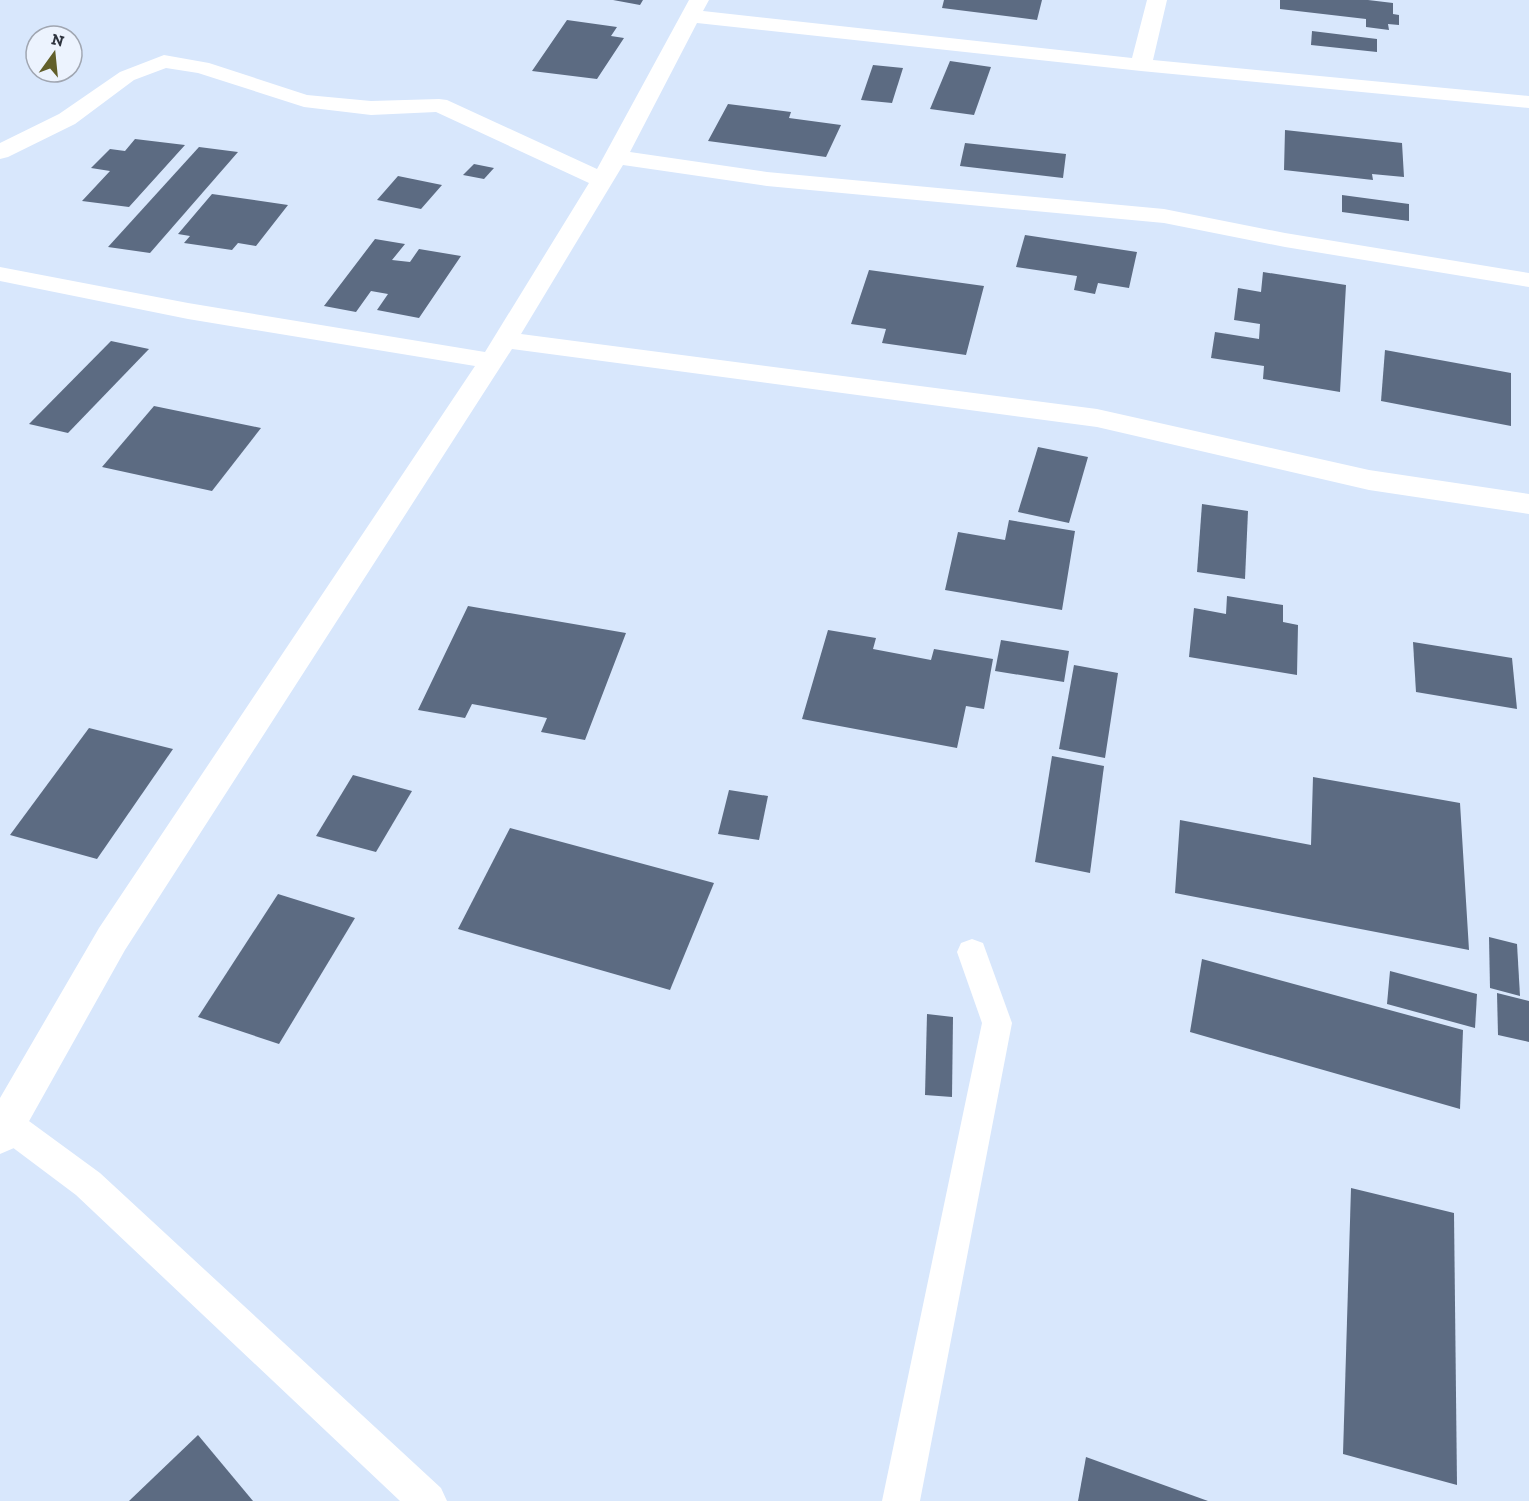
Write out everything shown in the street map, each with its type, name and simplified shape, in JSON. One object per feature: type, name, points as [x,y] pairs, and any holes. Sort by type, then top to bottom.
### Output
[{"type":"street","points":[[1141,65],[1157,0]]},
{"type":"street","points":[[4,1130],[112,939],[498,350],[609,169],[695,8],[1141,65],[1529,102]]},
{"type":"street","points":[[0,152],[67,119],[127,75],[164,61],[202,67],[304,101],[371,108],[439,105],[609,169],[767,179],[1164,216],[1285,240],[1529,280]]},
{"type":"street","points":[[0,274],[188,311],[498,350],[1096,418],[1370,480],[1529,504]]},
{"type":"lane","points":[[901,1501],[997,1023],[972,952]]},
{"type":"lane","points":[[4,1130],[88,1184],[428,1501]]},
{"type":"building","points":[[613,0],[643,0],[640,5]]},
{"type":"building","points":[[944,0],[1042,0],[1037,20],[942,8]]},
{"type":"building","points":[[1280,0],[1368,0],[1393,3],[1393,14],[1399,15],[1399,25],[1388,24],[1389,30],[1366,27],[1366,19],[1280,9]]},
{"type":"building","points":[[567,20],[617,27],[611,36],[624,38],[597,79],[532,71]]},
{"type":"building","points":[[1312,31],[1377,39],[1377,52],[1311,45]]},
{"type":"building","points":[[950,61],[991,67],[974,115],[930,109]]},
{"type":"building","points":[[873,65],[903,68],[892,103],[861,100]]},
{"type":"building","points":[[728,104],[791,112],[789,118],[841,125],[826,157],[708,141]]},
{"type":"building","points":[[1285,130],[1402,143],[1404,177],[1372,174],[1373,180],[1284,170]]},
{"type":"building","points":[[135,139],[185,145],[129,207],[82,201],[110,171],[91,168],[110,149],[125,151]]},
{"type":"building","points":[[965,143],[1066,154],[1063,178],[960,166]]},
{"type":"building","points":[[199,147],[238,152],[150,253],[108,247]]},
{"type":"building","points":[[474,164],[494,168],[484,179],[463,175]]},
{"type":"building","points":[[398,176],[442,185],[421,209],[377,200]]},
{"type":"building","points":[[212,194],[288,205],[256,246],[238,243],[232,250],[184,243],[190,236],[178,234]]},
{"type":"building","points":[[1342,195],[1409,204],[1409,221],[1342,212]]},
{"type":"building","points":[[1025,235],[1137,252],[1129,288],[1098,283],[1095,294],[1074,290],[1077,276],[1016,267]]},
{"type":"building","points":[[375,239],[405,244],[392,260],[410,262],[419,249],[461,256],[419,318],[377,310],[388,294],[371,291],[356,312],[324,306]]},
{"type":"building","points":[[869,270],[984,286],[966,355],[882,343],[886,329],[851,324]]},
{"type":"building","points":[[1263,272],[1346,285],[1340,392],[1263,379],[1264,366],[1211,358],[1215,332],[1259,339],[1260,324],[1234,320],[1238,288],[1261,292]]},
{"type":"building","points":[[111,341],[149,349],[68,433],[29,424]]},
{"type":"building","points":[[1385,350],[1511,373],[1511,426],[1381,401]]},
{"type":"building","points":[[154,406],[261,428],[212,491],[102,467]]},
{"type":"building","points":[[1038,447],[1088,457],[1069,523],[1018,512]]},
{"type":"building","points":[[1202,504],[1248,511],[1245,579],[1197,572]]},
{"type":"building","points":[[1009,520],[1075,531],[1062,610],[945,590],[958,532],[1005,540]]},
{"type":"building","points":[[1227,596],[1283,605],[1283,622],[1298,625],[1297,675],[1189,657],[1194,608],[1226,614]]},
{"type":"building","points":[[468,606],[626,633],[585,740],[541,732],[547,718],[472,704],[465,718],[418,710]]},
{"type":"building","points":[[828,630],[876,638],[873,649],[931,660],[934,649],[993,659],[984,709],[966,706],[957,748],[802,719]]},
{"type":"building","points":[[1001,640],[1069,651],[1064,682],[995,671]]},
{"type":"building","points":[[1413,642],[1512,658],[1517,709],[1416,692]]},
{"type":"building","points":[[1074,665],[1118,673],[1105,758],[1059,749]]},
{"type":"building","points":[[89,728],[173,749],[97,859],[10,835]]},
{"type":"building","points":[[1052,756],[1104,766],[1090,873],[1035,862]]},
{"type":"building","points":[[353,775],[412,791],[376,852],[316,836]]},
{"type":"building","points":[[1313,777],[1460,803],[1469,950],[1175,893],[1180,820],[1311,845]]},
{"type":"building","points":[[729,790],[768,796],[759,840],[718,834]]},
{"type":"building","points":[[510,828],[714,883],[670,990],[458,929]]},
{"type":"building","points":[[278,894],[355,918],[279,1044],[198,1017]]},
{"type":"building","points":[[1489,937],[1517,944],[1520,996],[1490,988]]},
{"type":"building","points":[[1202,959],[1463,1030],[1460,1109],[1190,1032]]},
{"type":"building","points":[[1390,971],[1477,994],[1475,1028],[1387,1004]]},
{"type":"building","points":[[1497,993],[1529,1001],[1529,1042],[1498,1035]]},
{"type":"building","points":[[927,1014],[953,1017],[952,1097],[925,1095]]},
{"type":"building","points":[[1351,1188],[1454,1213],[1457,1485],[1343,1454]]},
{"type":"building","points":[[198,1435],[253,1501],[129,1501]]},
{"type":"building","points":[[1086,1457],[1208,1501],[1078,1501]]}]
